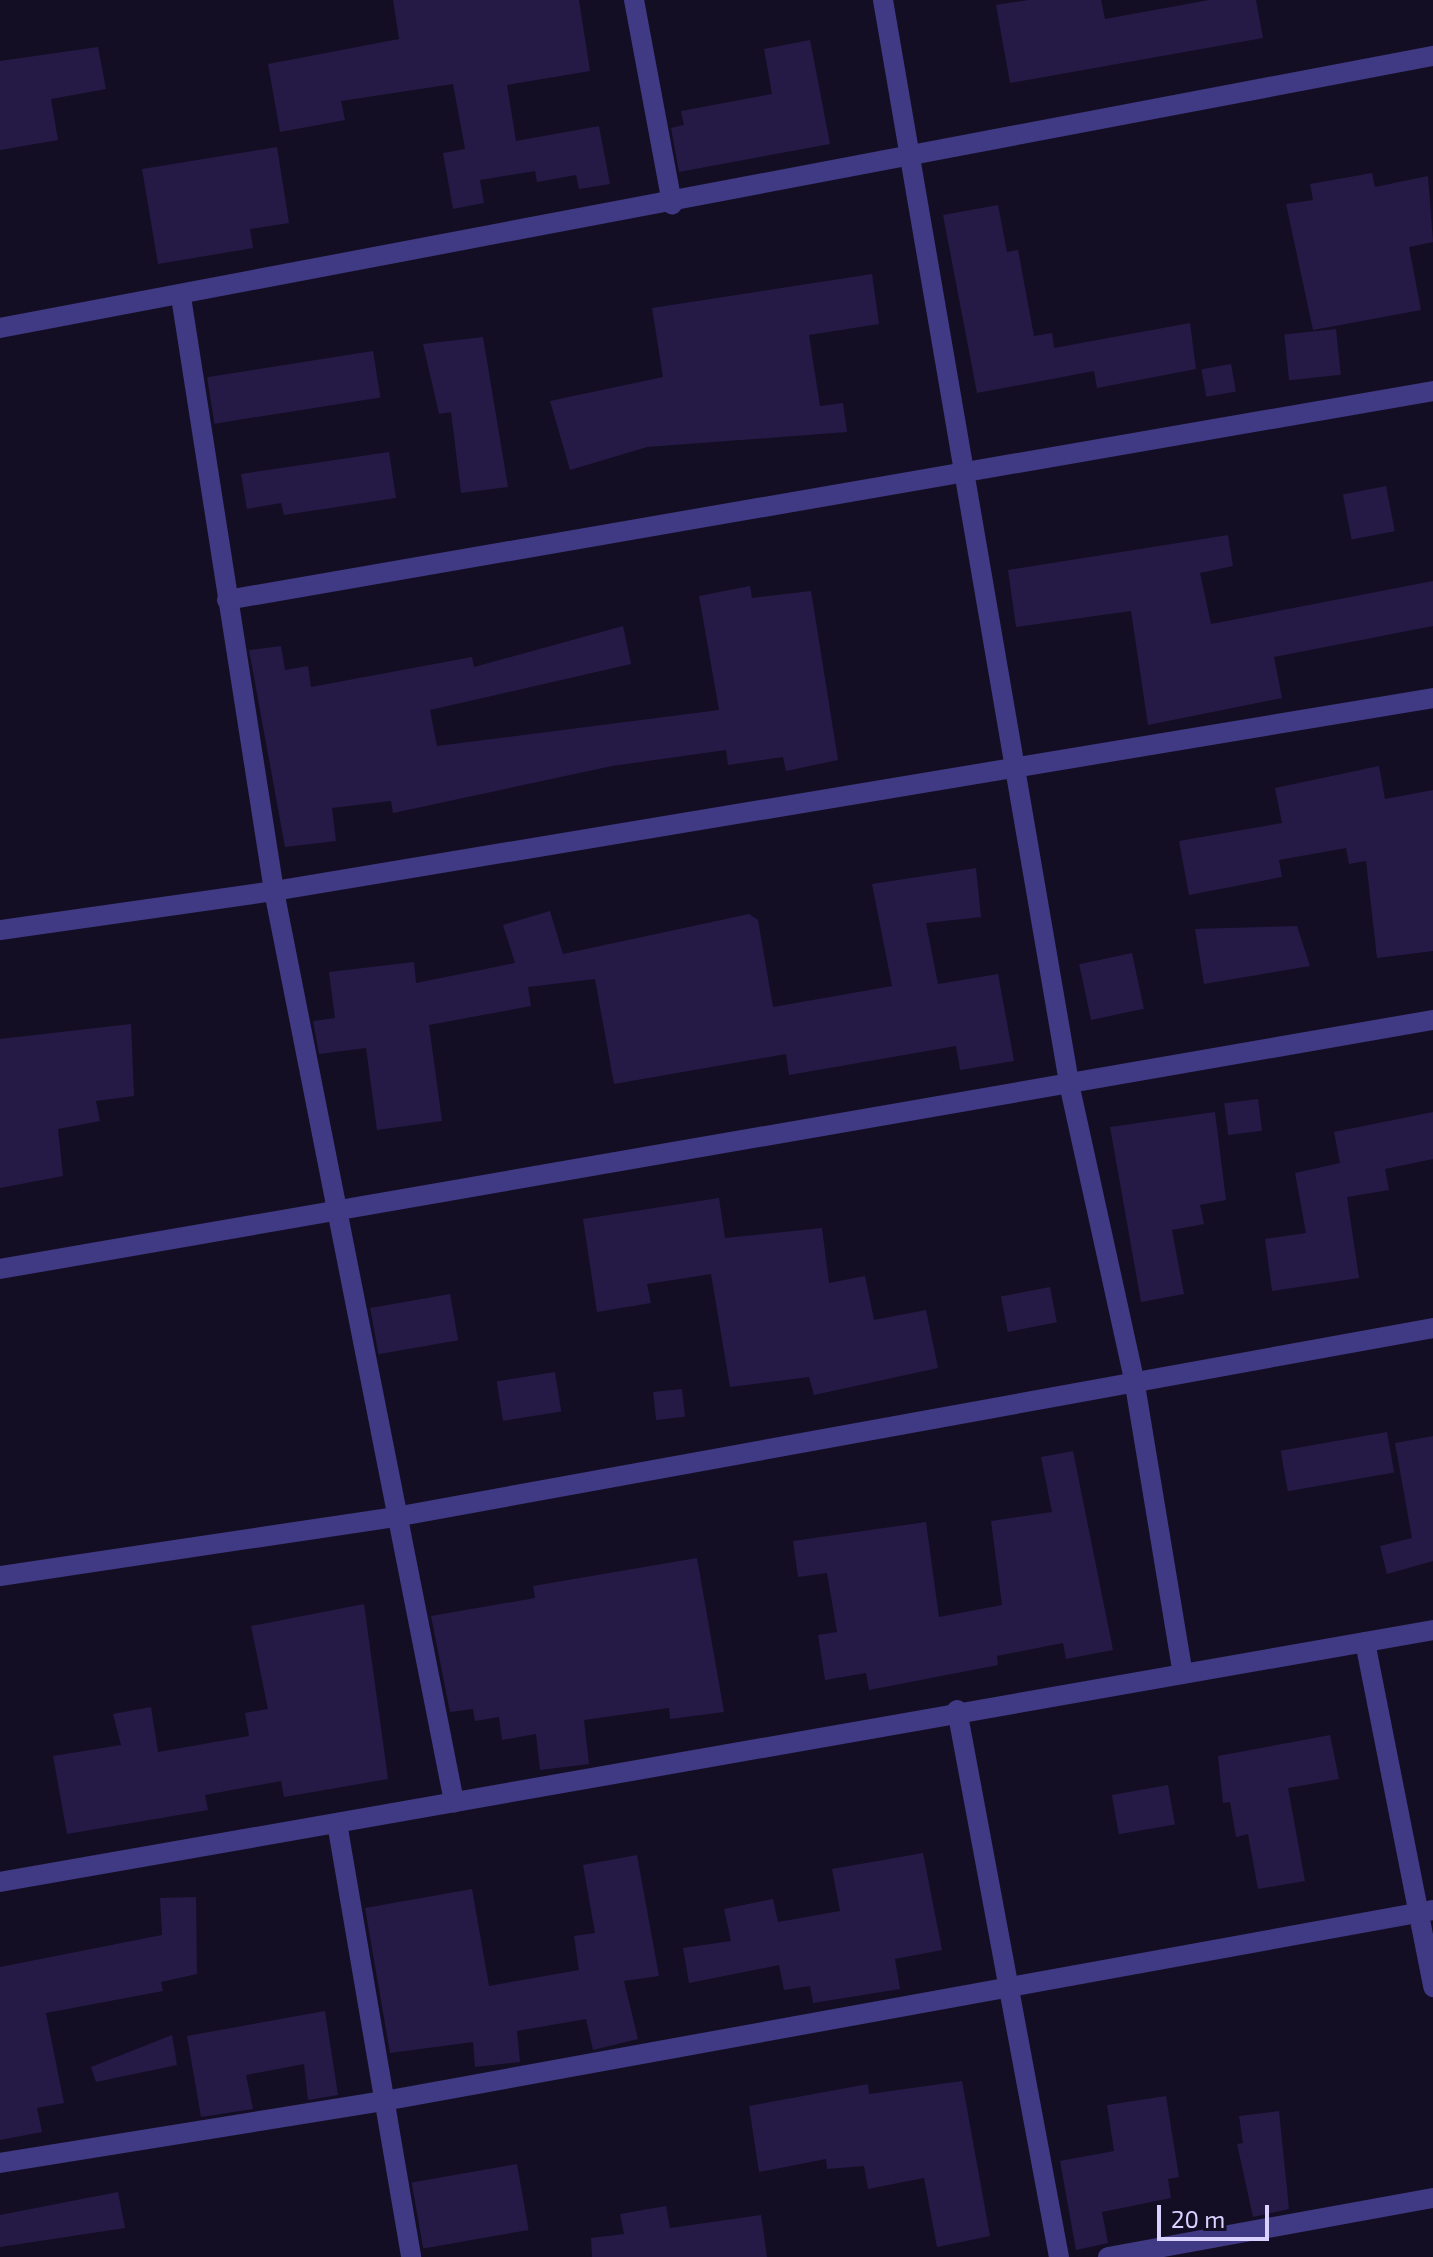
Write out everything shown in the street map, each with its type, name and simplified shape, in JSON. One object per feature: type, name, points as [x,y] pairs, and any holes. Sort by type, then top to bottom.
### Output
[{"type":"street","points":[[634,0],[672,204]]},
{"type":"street","points":[[883,0],[1018,765],[1070,1088],[1134,1379],[1183,1674]]},
{"type":"street","points":[[0,328],[181,297],[910,159],[1433,56]]},
{"type":"street","points":[[181,297],[274,891],[395,1517],[454,1802]]},
{"type":"street","points":[[227,600],[968,476],[1433,391]]},
{"type":"street","points":[[0,930],[274,891],[1433,698]]},
{"type":"street","points":[[0,1269],[1070,1088],[1433,1020]]},
{"type":"street","points":[[0,1576],[395,1517],[1134,1379],[1433,1328]]},
{"type":"street","points":[[0,1882],[957,1710],[1433,1630]]},
{"type":"street","points":[[1365,1642],[1426,1912],[1433,1987]]},
{"type":"street","points":[[957,1710],[1059,2257]]},
{"type":"street","points":[[337,1823],[411,2257]]},
{"type":"street","points":[[0,2163],[384,2101],[1007,1984],[1426,1912]]},
{"type":"street","points":[[1108,2257],[1433,2198]]},
{"type":"building","points":[[393,0],[579,0],[590,71],[507,85],[516,141],[599,126],[610,184],[579,189],[576,175],[537,182],[535,171],[480,180],[484,203],[453,209],[443,153],[465,149],[453,84],[341,101],[345,120],[280,132],[268,64],[399,39]]},
{"type":"building","points":[[1028,0],[1101,0],[1105,19],[1209,0],[1256,0],[1263,38],[1010,83],[996,5]]},
{"type":"building","points":[[810,40],[830,144],[679,172],[671,128],[684,125],[681,111],[772,94],[764,49]]},
{"type":"building","points":[[98,47],[106,89],[51,99],[58,140],[0,150],[0,61]]},
{"type":"building","points":[[277,147],[289,223],[250,229],[253,248],[158,264],[142,169]]},
{"type":"building","points":[[1372,173],[1375,187],[1428,176],[1433,242],[1409,247],[1421,310],[1313,330],[1286,204],[1313,200],[1310,184]]},
{"type":"building","points":[[998,205],[1007,252],[1018,250],[1034,336],[1052,333],[1054,348],[1190,323],[1196,369],[1097,388],[1094,371],[977,393],[943,215]]},
{"type":"building","points":[[872,274],[879,324],[809,335],[820,406],[843,403],[847,432],[647,447],[570,470],[550,401],[663,377],[652,308]]},
{"type":"building","points":[[1336,329],[1341,375],[1289,380],[1284,334]]},
{"type":"building","points":[[483,337],[508,487],[461,493],[451,412],[439,414],[423,344]]},
{"type":"building","points":[[373,351],[380,397],[214,424],[207,377]]},
{"type":"building","points":[[1231,364],[1236,392],[1206,397],[1201,369]]},
{"type":"building","points":[[389,452],[396,498],[284,515],[281,503],[247,509],[241,474]]},
{"type":"building","points":[[1386,486],[1395,531],[1352,540],[1343,494]]},
{"type":"building","points":[[1228,535],[1233,566],[1200,573],[1211,624],[1433,581],[1433,626],[1274,657],[1282,698],[1148,725],[1131,611],[1016,627],[1008,570]]},
{"type":"building","points":[[750,586],[752,598],[811,591],[838,760],[786,771],[783,757],[728,765],[726,750],[612,766],[393,813],[391,801],[332,808],[336,841],[285,847],[249,650],[281,646],[285,670],[308,666],[311,687],[472,657],[474,667],[623,626],[631,664],[430,710],[437,746],[719,710],[699,596]]},
{"type":"building","points":[[1379,766],[1385,799],[1433,790],[1433,951],[1377,958],[1366,861],[1349,864],[1346,848],[1279,860],[1282,877],[1189,895],[1179,841],[1282,823],[1275,788]]},
{"type":"building","points":[[976,868],[981,917],[926,923],[938,984],[998,974],[1014,1061],[960,1070],[956,1046],[789,1075],[786,1054],[614,1084],[595,979],[528,987],[531,1006],[429,1025],[442,1121],[377,1130],[366,1048],[319,1054],[313,1021],[335,1018],[329,972],[414,962],[416,983],[515,963],[503,925],[550,911],[563,954],[749,914],[758,920],[773,1007],[892,986],[872,884]]},
{"type":"building","points":[[1297,926],[1310,966],[1204,984],[1195,929]]},
{"type":"building","points":[[1132,953],[1144,1009],[1091,1020],[1079,964]]},
{"type":"building","points":[[131,1024],[134,1096],[96,1101],[100,1121],[58,1129],[63,1176],[0,1188],[0,1039]]},
{"type":"building","points":[[1258,1099],[1262,1131],[1228,1135],[1224,1103]]},
{"type":"building","points":[[1215,1112],[1226,1200],[1200,1205],[1204,1224],[1172,1230],[1184,1294],[1141,1302],[1110,1127]]},
{"type":"building","points":[[1433,1112],[1433,1159],[1385,1169],[1389,1190],[1347,1197],[1359,1278],[1272,1291],[1265,1239],[1306,1233],[1295,1173],[1340,1163],[1334,1132]]},
{"type":"building","points":[[719,1198],[725,1238],[822,1228],[829,1283],[865,1276],[874,1320],[926,1310],[938,1368],[814,1395],[809,1377],[730,1387],[711,1274],[647,1284],[651,1303],[597,1312],[583,1219]]},
{"type":"building","points":[[1050,1287],[1057,1322],[1008,1332],[1001,1297]]},
{"type":"building","points":[[450,1294],[458,1340],[378,1354],[370,1308]]},
{"type":"building","points":[[555,1372],[561,1412],[503,1421],[497,1381]]},
{"type":"building","points":[[682,1389],[685,1417],[656,1420],[653,1392]]},
{"type":"building","points":[[1387,1432],[1394,1472],[1288,1491],[1281,1451]]},
{"type":"building","points":[[1433,1436],[1433,1561],[1387,1574],[1380,1546],[1412,1538],[1395,1443]]},
{"type":"building","points":[[1073,1451],[1113,1650],[1066,1659],[1063,1643],[997,1656],[998,1665],[869,1690],[866,1673],[825,1680],[818,1635],[837,1632],[827,1573],[798,1577],[793,1541],[926,1522],[939,1617],[1002,1605],[991,1521],[1052,1512],[1041,1457]]},
{"type":"building","points":[[697,1558],[724,1712],[670,1719],[669,1708],[584,1720],[589,1764],[540,1770],[536,1734],[502,1740],[499,1717],[475,1721],[473,1709],[450,1712],[431,1616],[535,1598],[533,1586]]},
{"type":"building","points":[[364,1604],[388,1779],[284,1797],[281,1781],[205,1795],[208,1810],[67,1834],[53,1756],[121,1745],[113,1714],[151,1707],[158,1752],[249,1736],[245,1713],[268,1709],[251,1626]]},
{"type":"building","points":[[1330,1735],[1339,1779],[1288,1788],[1305,1881],[1258,1889],[1248,1834],[1236,1837],[1230,1802],[1223,1803],[1218,1756]]},
{"type":"building","points":[[1168,1785],[1175,1824],[1119,1834],[1112,1795]]},
{"type":"building","points":[[923,1853],[942,1950],[895,1959],[900,1989],[813,2003],[810,1986],[784,1990],[779,1965],[689,1983],[683,1948],[731,1941],[724,1909],[773,1899],[778,1922],[840,1911],[832,1869]]},
{"type":"building","points":[[637,1855],[659,1976],[624,1981],[638,2039],[593,2050],[586,2019],[517,2031],[520,2062],[475,2067],[473,2042],[390,2053],[365,1908],[472,1889],[489,1986],[579,1970],[574,1936],[595,1933],[583,1865]]},
{"type":"building","points":[[196,1897],[197,1974],[161,1982],[163,1991],[46,2013],[64,2103],[37,2108],[42,2132],[0,2140],[0,1967],[162,1935],[160,1898]]},
{"type":"building","points":[[325,2011],[338,2095],[308,2100],[304,2064],[246,2075],[253,2109],[201,2117],[187,2036]]},
{"type":"building","points":[[172,2035],[177,2065],[96,2082],[91,2067]]},
{"type":"building","points":[[962,2081],[990,2236],[937,2247],[924,2178],[868,2189],[864,2166],[827,2169],[826,2159],[759,2172],[749,2106],[868,2084],[869,2094]]},
{"type":"building","points":[[1166,2096],[1179,2177],[1168,2179],[1171,2198],[1102,2212],[1108,2243],[1076,2250],[1060,2161],[1114,2151],[1107,2105]]},
{"type":"building","points":[[1279,2111],[1289,2209],[1253,2217],[1237,2144],[1243,2143],[1239,2116]]},
{"type":"building","points":[[517,2164],[529,2230],[423,2249],[412,2183]]},
{"type":"building","points":[[118,2192],[125,2228],[0,2247],[0,2215]]},
{"type":"building","points":[[666,2206],[670,2228],[761,2215],[767,2257],[592,2257],[591,2238],[624,2234],[620,2214]]}]
